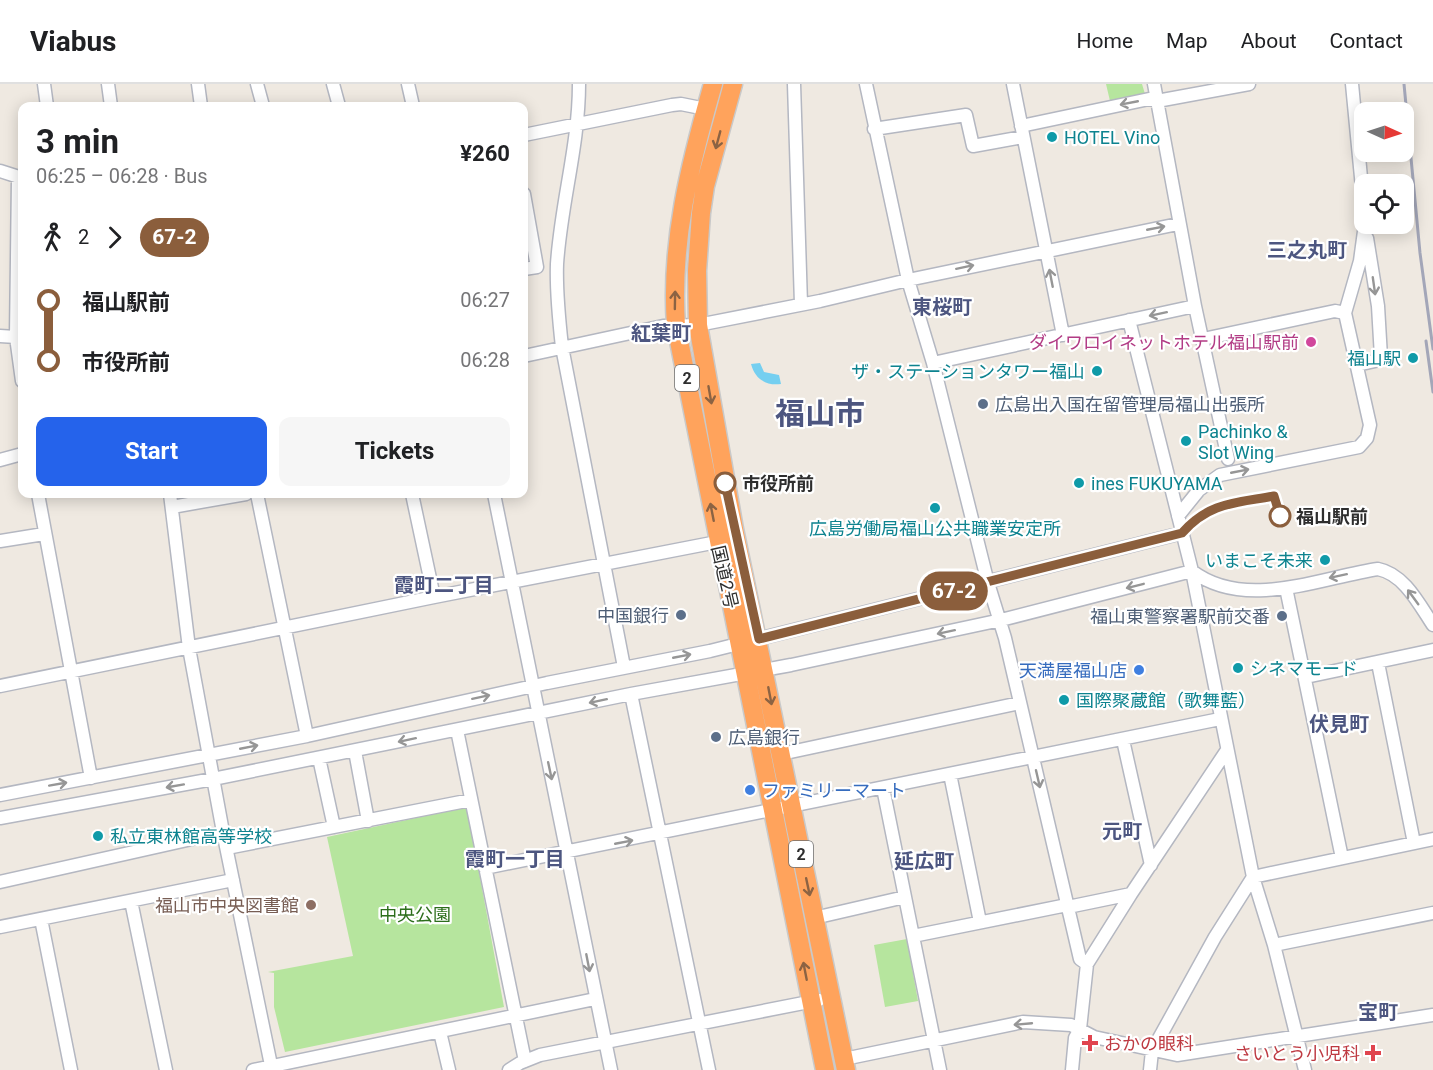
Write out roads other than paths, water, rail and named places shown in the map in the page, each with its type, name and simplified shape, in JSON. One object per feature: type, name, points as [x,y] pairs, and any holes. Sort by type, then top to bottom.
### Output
[{"type":"highway","name":"国道2号","points":[[713,84],[690,165],[677,245],[676,326],[739,644],[814,918],[845,1065]]},
{"type":"highway","name":"国道2号","points":[[734,84],[705,186],[697,271],[698,325],[734,529],[759,639],[781,754],[783,809],[811,1002],[825,1070]]},
{"type":"street","points":[[44,84],[47,102]]},
{"type":"street","points":[[108,84],[110,102]]},
{"type":"street","points":[[198,84],[200,102]]},
{"type":"street","points":[[257,84],[262,102]]},
{"type":"street","points":[[333,84],[338,102]]},
{"type":"street","points":[[408,84],[412,102]]},
{"type":"street","points":[[579,84],[577,126],[557,265],[562,347],[624,667]]},
{"type":"street","points":[[794,84],[801,304]]},
{"type":"street","points":[[866,84],[908,279],[933,363],[988,583],[1000,620],[1080,959],[1088,964]]},
{"type":"street","points":[[1013,84],[1063,335]]},
{"type":"street","points":[[1154,84],[1178,224],[1228,459]]},
{"type":"street","points":[[874,129],[966,115],[973,147],[1127,103],[1157,100],[1243,84]]},
{"type":"street","points":[[1352,84],[1360,174]]},
{"type":"street","points":[[528,134],[672,105],[681,104],[706,110]]},
{"type":"street","points":[[0,171],[18,177]]},
{"type":"street","points":[[528,216],[537,267],[528,268]]},
{"type":"street","points":[[528,355],[663,326],[698,325],[1178,224]]},
{"type":"street","points":[[1178,516],[1199,490],[1220,475],[1359,447],[1366,438],[1370,425],[1345,312],[1360,261],[1364,234]]},
{"type":"street","points":[[1358,365],[1375,361],[1381,357],[1378,306],[1367,234]]},
{"type":"street","points":[[18,258],[16,337],[18,352]]},
{"type":"street","points":[[933,363],[1196,306]]},
{"type":"street","points":[[1203,339],[1335,311],[1345,312]]},
{"type":"street","points":[[1129,320],[1192,571],[1253,877],[1274,945],[1305,1070]]},
{"type":"street","points":[[0,336],[16,337]]},
{"type":"street","points":[[0,460],[18,455]]},
{"type":"street","points":[[39,498],[90,778]]},
{"type":"street","points":[[171,498],[189,648],[223,832],[272,1068]]},
{"type":"street","points":[[172,507],[223,498]]},
{"type":"street","points":[[258,498],[308,736]]},
{"type":"street","points":[[413,498],[434,597]]},
{"type":"street","points":[[495,498],[531,686],[611,1070]]},
{"type":"street","points":[[0,795],[308,736],[531,686],[739,644],[1182,533]]},
{"type":"street","points":[[0,541],[44,534]]},
{"type":"street","points":[[0,686],[434,597],[717,542]]},
{"type":"street","points":[[1192,571],[1204,580],[1252,592],[1286,588],[1378,569],[1391,571],[1399,578],[1433,625]]},
{"type":"street","points":[[0,818],[213,779],[764,669],[1000,620],[1192,571]]},
{"type":"street","points":[[1286,588],[1342,858]]},
{"type":"street","points":[[1306,677],[1433,650]]},
{"type":"street","points":[[1378,663],[1414,843]]},
{"type":"street","points":[[631,694],[709,1070]]},
{"type":"street","points":[[781,754],[1020,703]]},
{"type":"street","points":[[485,868],[659,835],[1032,756],[1123,740],[1220,719]]},
{"type":"street","points":[[457,730],[515,1016],[519,1066],[606,1042],[832,998]]},
{"type":"street","points":[[1123,740],[1150,865]]},
{"type":"street","points":[[1072,1070],[1088,964],[1131,894],[1227,750]]},
{"type":"street","points":[[355,751],[368,821]]},
{"type":"street","points":[[319,758],[334,827]]},
{"type":"street","points":[[950,774],[980,922]]},
{"type":"street","points":[[883,788],[940,1070]]},
{"type":"street","points":[[227,848],[471,800]]},
{"type":"street","points":[[0,882],[223,832]]},
{"type":"street","points":[[1150,1070],[1152,1051],[1215,937],[1253,877],[1433,839]]},
{"type":"street","points":[[0,927],[233,880]]},
{"type":"street","points":[[913,936],[1131,894]]},
{"type":"street","points":[[814,918],[905,897]]},
{"type":"street","points":[[131,901],[166,1070]]},
{"type":"street","points":[[1274,945],[1433,913]]},
{"type":"street","points":[[41,919],[71,1070]]},
{"type":"street","points":[[253,1070],[272,1068],[595,999]]},
{"type":"street","points":[[845,1065],[934,1040],[1023,1022],[1071,1024],[1078,1034],[1177,1055],[1433,1015]]},
{"type":"street","points":[[440,1032],[449,1070]]},
{"type":"water","points":[[760,363],[764,372],[779,375],[781,384],[766,383],[755,374],[751,364]]},
{"type":"railway","points":[[1404,84],[1420,253],[1433,349]]},
{"type":"railway","points":[[1426,341],[1433,392]]},
{"type":"place","name":"HOTEL Vino","points":[[1052,137]]},
{"type":"place","name":"ダイワロイネットホテル福山駅前","points":[[1311,342]]},
{"type":"place","name":"福山駅","points":[[1413,358]]},
{"type":"place","name":"ザ・ステーションタワー福山","points":[[1097,371]]},
{"type":"place","name":"広島出入国在留管理局福山出張所","points":[[983,404]]},
{"type":"place","name":"Pachinko & Slot Wing","points":[[1186,441]]},
{"type":"place","name":"市役所前","points":[[725,483]]},
{"type":"place","name":"ines FUKUYAMA","points":[[1079,483]]},
{"type":"place","name":"広島労働局福山公共職業安定所","points":[[935,508]]},
{"type":"place","name":"福山駅前","points":[[1280,516]]},
{"type":"place","name":"いまこそ未来","points":[[1325,560]]},
{"type":"place","name":"中国銀行","points":[[681,615]]},
{"type":"place","name":"福山東警察署駅前交番","points":[[1282,616]]},
{"type":"place","name":"シネマモード","points":[[1238,668]]},
{"type":"place","name":"天満屋福山店","points":[[1139,670]]},
{"type":"place","name":"国際聚蔵館（歌舞藍）","points":[[1064,700]]},
{"type":"place","name":"広島銀行","points":[[716,737]]},
{"type":"place","name":"ファミリーマート","points":[[750,790]]},
{"type":"place","name":"私立東林館高等学校","points":[[98,836]]},
{"type":"place","name":"福山市中央図書館","points":[[311,905]]},
{"type":"place","name":"おかの眼科","points":[[1090,1043]]},
{"type":"place","name":"さいとう小児科","points":[[1373,1053]]},
{"type":"district","name":"三之丸町","points":[[1307,250]]},
{"type":"district","name":"東桜町","points":[[942,307]]},
{"type":"district","name":"紅葉町","points":[[661,333]]},
{"type":"district","name":"福山市","points":[[820,413]]},
{"type":"district","name":"霞町二丁目","points":[[444,585]]},
{"type":"district","name":"伏見町","points":[[1339,724]]},
{"type":"district","name":"元町","points":[[1122,831]]},
{"type":"district","name":"霞町一丁目","points":[[515,859]]},
{"type":"district","name":"延広町","points":[[924,861]]},
{"type":"district","name":"宝町","points":[[1378,1012]]},
{"type":"park label","name":"中央公園","points":[[415,914]]}]
